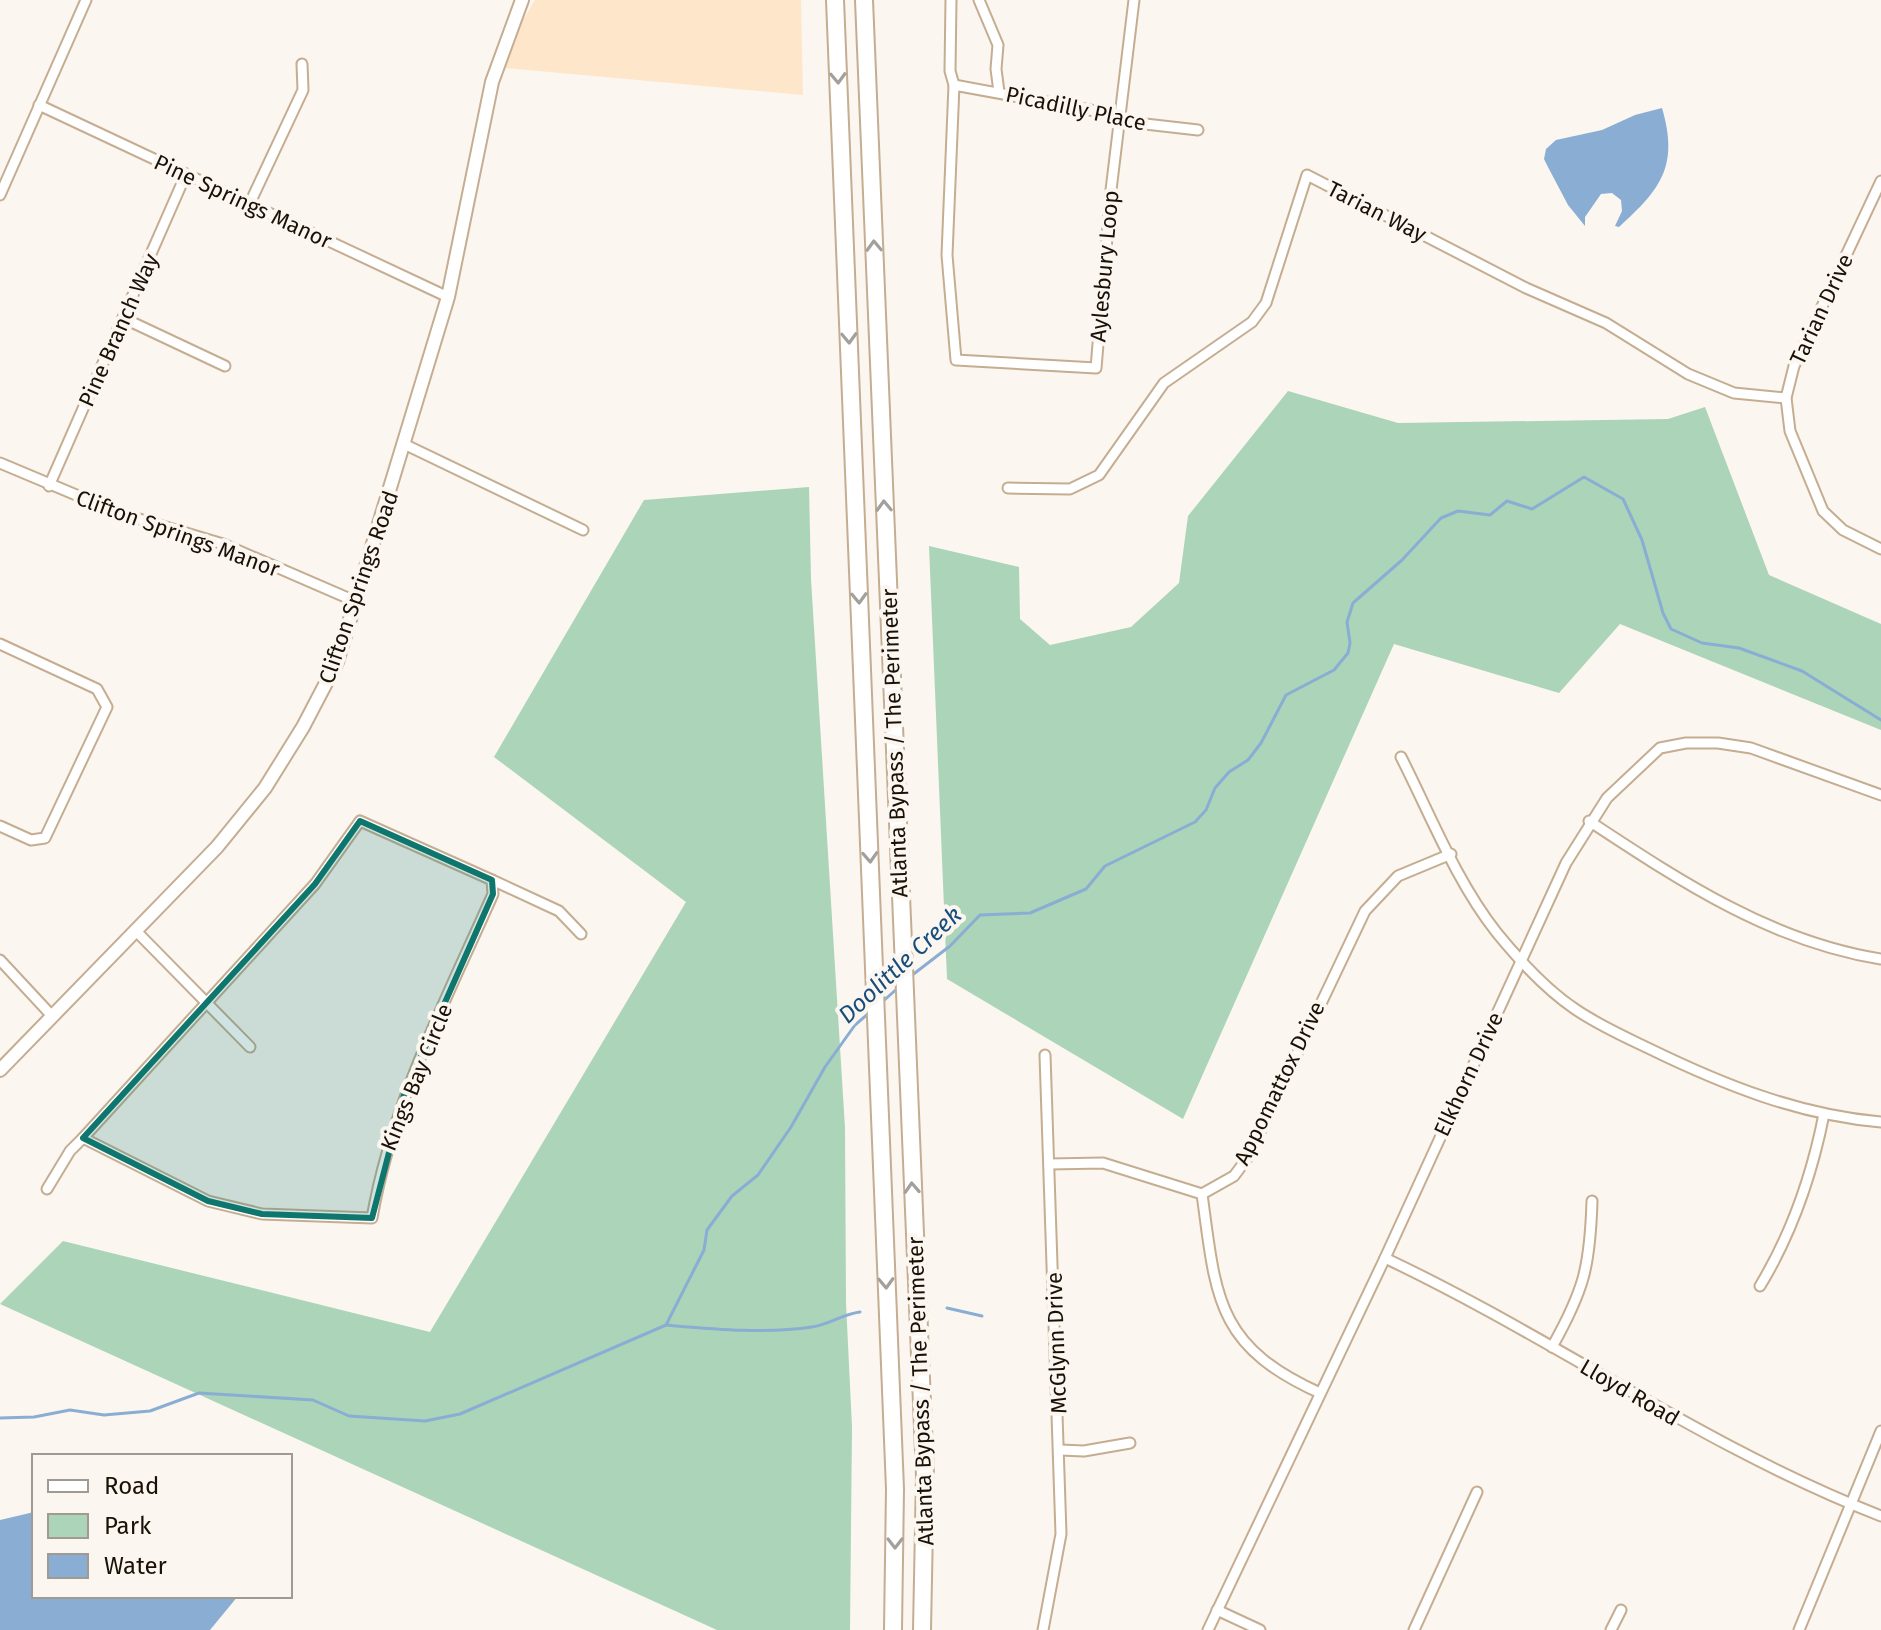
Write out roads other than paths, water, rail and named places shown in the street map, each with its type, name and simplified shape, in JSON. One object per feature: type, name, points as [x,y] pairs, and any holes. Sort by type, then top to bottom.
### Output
[{"type":"highway","name":"Atlanta Bypass / The Perimeter","points":[[835,0],[895,1489],[893,1630]]},
{"type":"highway","name":"Atlanta Bypass / The Perimeter","points":[[864,0],[925,1476],[922,1630]]},
{"type":"street","points":[[0,195],[86,0]]},
{"type":"street","name":"Clifton Springs Road","points":[[0,1070],[6,1055],[53,1017],[217,847],[265,788],[303,727],[337,662],[406,445],[448,297],[492,82],[522,0]]},
{"type":"street","name":"Aylesbury Loop","points":[[951,0],[950,71],[954,85],[947,255],[956,360],[1096,368],[1119,121],[1134,0]]},
{"type":"street","points":[[979,0],[998,45],[996,69],[999,92]]},
{"type":"street","points":[[249,205],[303,90],[302,64]]},
{"type":"street","name":"Picadilly Place","points":[[954,85],[1106,113],[1119,121],[1198,130]]},
{"type":"street","name":"Pine Springs Manor","points":[[39,105],[448,297]]},
{"type":"street","name":"Pine Branch Way","points":[[49,486],[186,174]]},
{"type":"street","name":"Tarian Way","points":[[1008,488],[1070,489],[1099,475],[1164,383],[1252,322],[1266,303],[1307,175],[1526,288],[1606,323],[1688,374],[1734,393],[1786,398]]},
{"type":"street","name":"Tarian Drive","points":[[1881,181],[1794,366],[1786,398],[1798,456],[1823,511],[1843,530],[1881,549]]},
{"type":"street","points":[[123,318],[225,366]]},
{"type":"street","points":[[406,445],[583,530]]},
{"type":"street","name":"Clifton Springs Manor","points":[[0,463],[49,486],[223,544],[357,602]]},
{"type":"street","points":[[0,644],[97,689],[107,707],[45,838],[31,840],[0,826]]},
{"type":"street","name":"Elkhorn Drive","points":[[1208,1630],[1589,821],[1627,776],[1660,748],[1686,743],[1718,743],[1751,748],[1881,795]]},
{"type":"street","points":[[1401,757],[1469,891],[1521,960],[1574,1009],[1617,1033],[1768,1099],[1824,1114],[1881,1122]]},
{"type":"street","points":[[47,1189],[70,1151],[315,884],[360,821],[559,911],[581,934]]},
{"type":"street","points":[[1589,821],[1694,891],[1750,918],[1837,950],[1881,959]]},
{"type":"street","name":"Appomattox Drive","points":[[1202,1194],[1234,1176],[1248,1157],[1365,911],[1398,876],[1451,854]]},
{"type":"street","name":"Kings Bay Circle","points":[[83,1138],[208,1201],[262,1214],[372,1218],[380,1167],[404,1095],[493,894],[492,880]]},
{"type":"street","points":[[136,931],[250,1047]]},
{"type":"street","points":[[0,960],[53,1017]]},
{"type":"street","name":"McGlynn Drive","points":[[1043,1630],[1061,1534],[1045,1055]]},
{"type":"street","points":[[1760,1286],[1792,1226],[1810,1172],[1824,1114]]},
{"type":"street","points":[[1049,1164],[1103,1163],[1202,1194],[1220,1294],[1231,1327],[1250,1350],[1296,1382],[1320,1393]]},
{"type":"street","points":[[1552,1347],[1577,1302],[1586,1274],[1592,1201]]},
{"type":"street","name":"Lloyd Road","points":[[1385,1258],[1552,1347],[1749,1458],[1881,1516]]},
{"type":"street","points":[[1799,1630],[1881,1431]]},
{"type":"street","points":[[1060,1450],[1104,1449],[1130,1443]]},
{"type":"street","points":[[1414,1630],[1477,1492]]},
{"type":"street","points":[[1217,1610],[1260,1630]]},
{"type":"street","points":[[1611,1630],[1621,1610]]},
{"type":"water","points":[[1662,108],[1667,128],[1667,161],[1656,188],[1619,227],[1615,226],[1622,211],[1621,200],[1612,193],[1601,194],[1585,217],[1585,226],[1568,205],[1549,169],[1544,159],[1546,149],[1556,140],[1602,130],[1635,115]]},
{"type":"water","points":[[32,1512],[32,1598],[236,1598],[210,1630],[0,1630],[0,1520]]},
{"type":"waterway","name":"Doolittle Creek","points":[[911,976],[950,946],[980,915],[1030,913],[1086,889],[1105,866],[1195,822],[1206,810],[1215,788],[1229,772],[1248,760],[1261,743],[1286,695],[1334,670],[1348,653],[1347,622],[1353,603],[1402,560],[1441,518],[1458,511],[1490,515],[1507,501],[1532,509],[1584,477],[1623,499],[1642,540],[1663,613],[1671,629],[1702,643],[1739,648],[1802,671],[1881,720]]},
{"type":"waterway","name":"Doolittle Creek","points":[[881,1003],[899,987]]},
{"type":"waterway","name":"Doolittle Creek","points":[[0,1418],[34,1417],[70,1410],[104,1415],[150,1411],[199,1393],[313,1400],[349,1416],[425,1421],[460,1414],[666,1325],[704,1250],[707,1230],[732,1196],[758,1175],[791,1127],[825,1067],[855,1025],[869,1013]]},
{"type":"waterway","points":[[947,1308],[982,1316]]},
{"type":"waterway","points":[[666,1325],[739,1330],[794,1329],[818,1326],[860,1312]]}]
